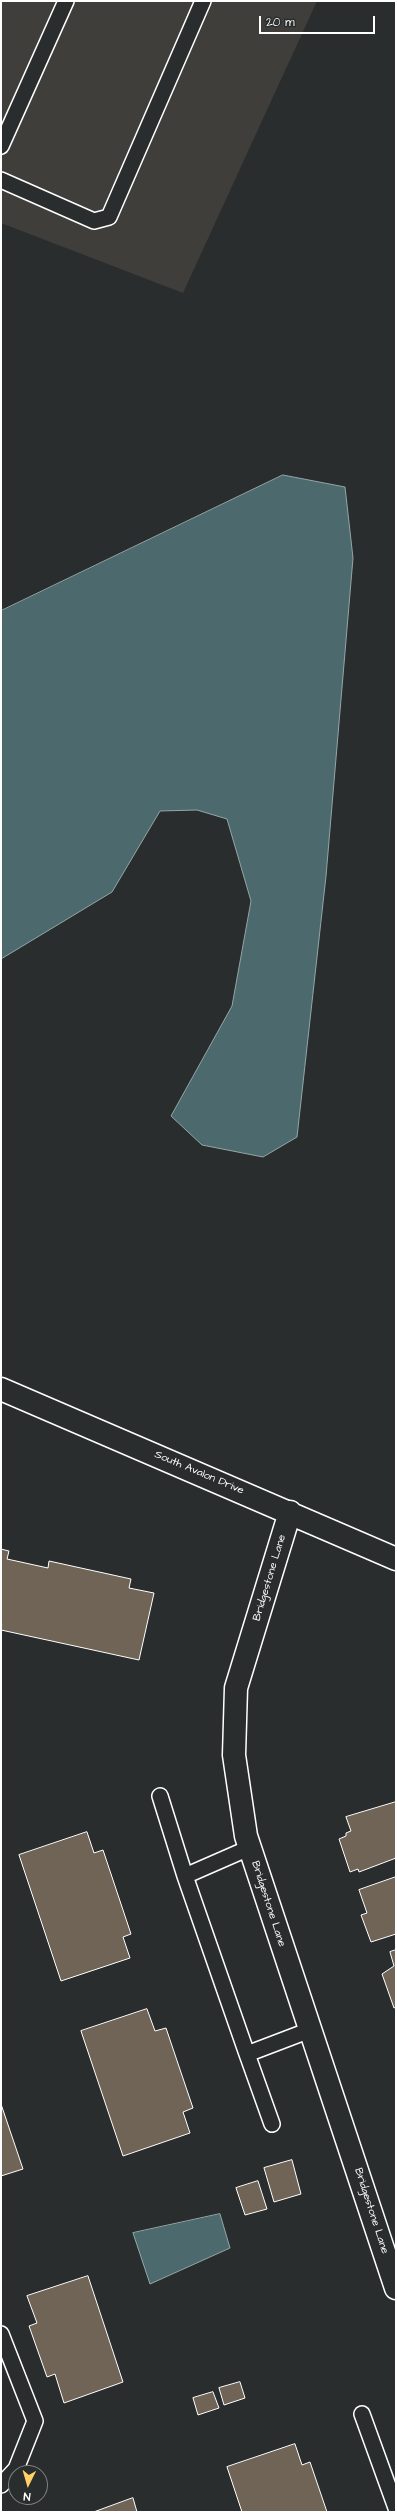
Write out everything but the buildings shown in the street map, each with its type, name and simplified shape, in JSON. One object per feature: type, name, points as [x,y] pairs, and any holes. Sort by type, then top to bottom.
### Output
[{"type":"street","name":"South Avalon Drive","points":[[1,1389],[290,1512],[396,1559]]},
{"type":"street","name":"Bridgestone Lane","points":[[290,1512],[236,1688],[234,1755],[249,1848],[396,2288]]},
{"type":"lane","points":[[1,146],[66,1]]},
{"type":"lane","points":[[1,180],[94,221],[109,217],[203,1]]},
{"type":"lane","points":[[160,1796],[185,1876],[272,2124]]},
{"type":"lane","points":[[185,1876],[249,1848]]},
{"type":"lane","points":[[247,2054],[310,2030]]},
{"type":"lane","points":[[1,2334],[35,2421],[16,2469],[1,2485]]},
{"type":"lane","points":[[362,2414],[392,2484],[396,2508]]},
{"type":"shaded area","points":[[1,1],[317,1],[183,293],[1,223]]},
{"type":"water","points":[[283,475],[345,487],[353,558],[326,876],[297,1137],[263,1157],[202,1145],[171,1116],[232,1006],[251,901],[227,819],[197,810],[160,811],[112,892],[1,959],[1,611]]},
{"type":"water","points":[[220,2214],[230,2248],[150,2284],[133,2233]]}]
